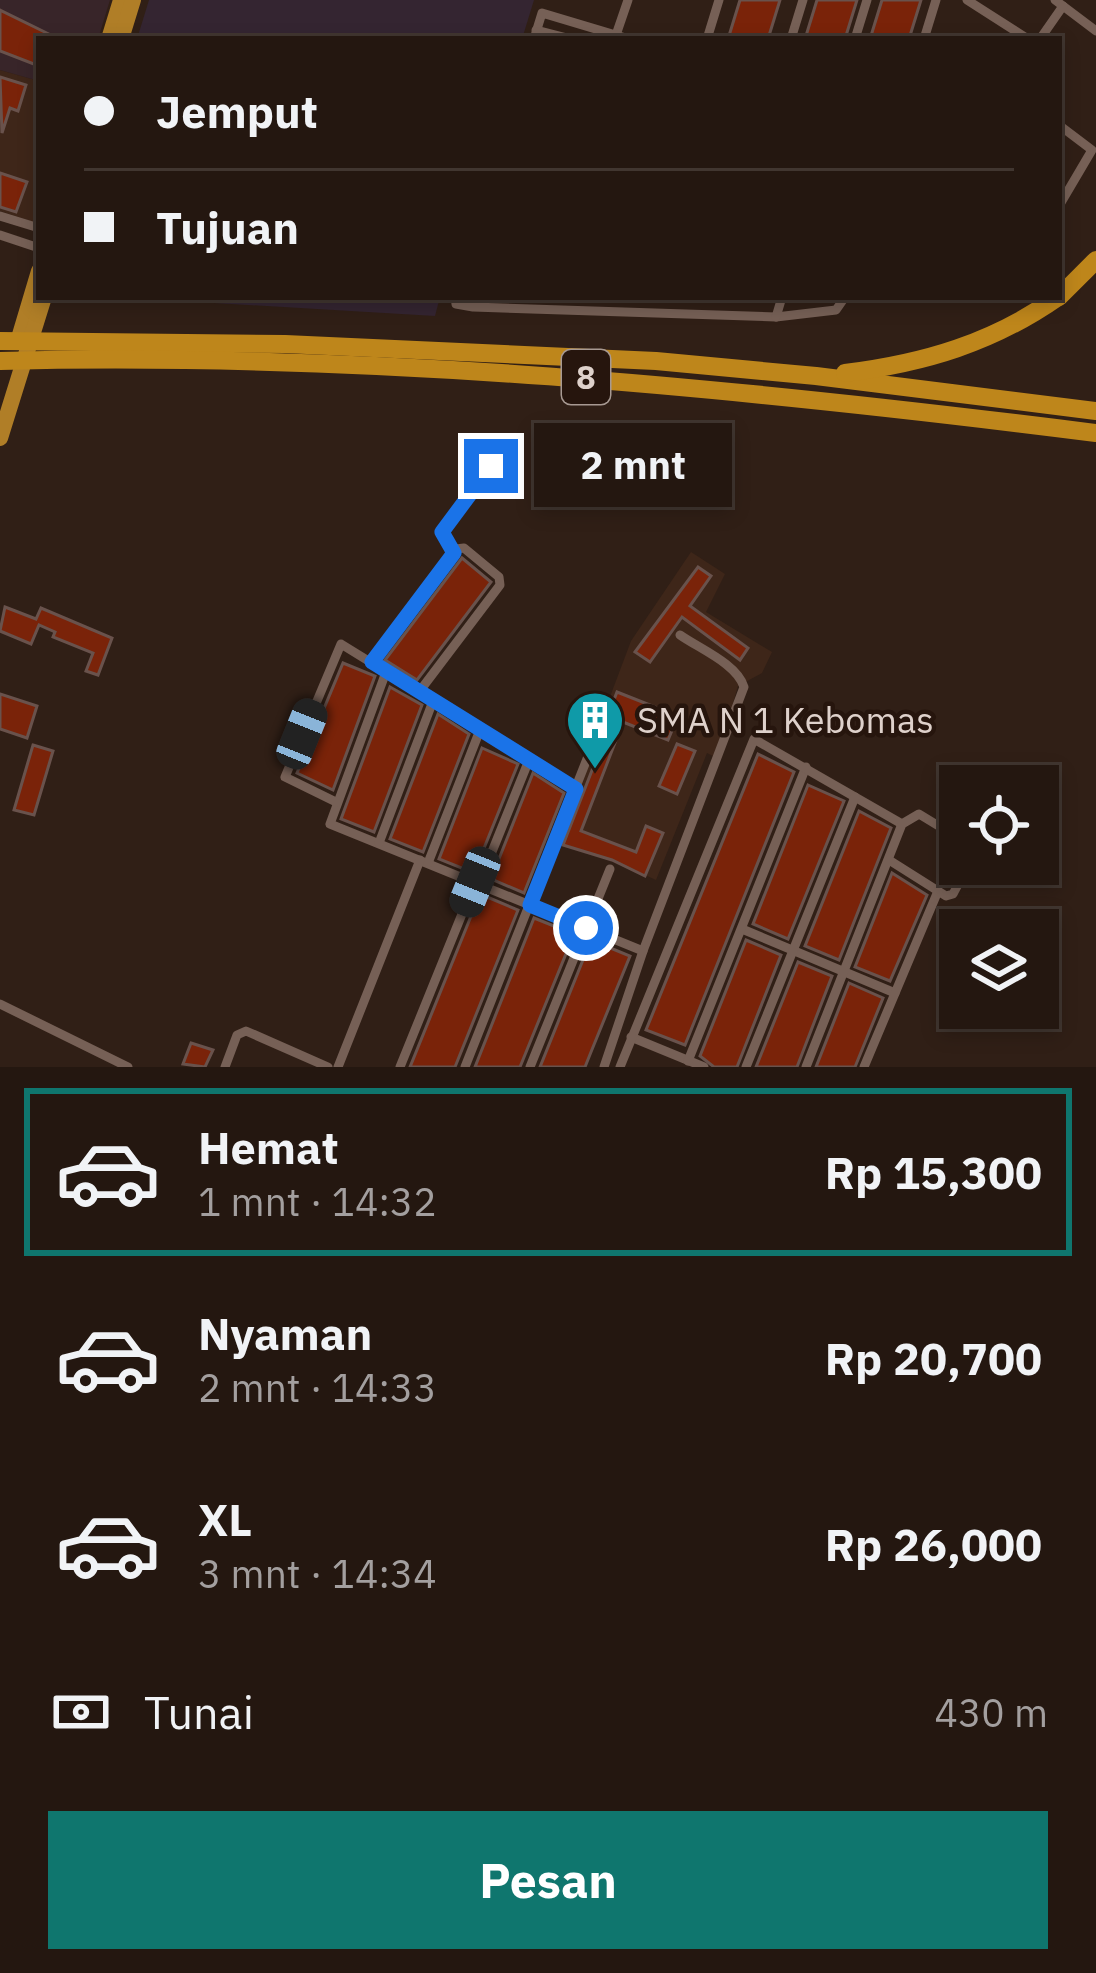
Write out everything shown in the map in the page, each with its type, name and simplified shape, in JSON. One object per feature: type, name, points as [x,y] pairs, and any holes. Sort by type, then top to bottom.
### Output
[{"type":"highway","points":[[110,36],[121,0]]},
{"type":"highway","points":[[122,36],[133,0]]},
{"type":"highway","points":[[1062,294],[1096,260]]},
{"type":"highway","points":[[0,402],[36,281]]},
{"type":"highway","points":[[0,439],[43,300]]},
{"type":"highway","points":[[816,376],[900,366],[952,353],[1027,319],[1055,300]]},
{"type":"highway","name":"8","points":[[0,341],[71,349],[620,379],[1096,433]]},
{"type":"highway","name":"8","points":[[0,361],[71,349],[497,351],[816,376],[1096,411]]},
{"type":"street","points":[[616,35],[628,0]]},
{"type":"street","points":[[708,36],[719,0]]},
{"type":"street","points":[[792,36],[803,0]]},
{"type":"street","points":[[856,36],[867,0]]},
{"type":"street","points":[[925,36],[936,0]]},
{"type":"street","points":[[967,0],[1023,36]]},
{"type":"street","points":[[1042,36],[1062,5],[1076,0]]},
{"type":"street","points":[[1062,5],[1096,32]]},
{"type":"street","points":[[535,34],[542,14],[619,36]]},
{"type":"street","points":[[1062,127],[1092,150],[1062,201]]},
{"type":"street","points":[[0,216],[36,227]]},
{"type":"street","points":[[0,235],[36,247]]},
{"type":"street","points":[[455,300],[473,307],[532,303],[588,311],[776,316],[836,310],[843,300]]},
{"type":"street","points":[[588,311],[591,300]]},
{"type":"street","points":[[653,312],[657,300]]},
{"type":"street","points":[[712,314],[716,300]]},
{"type":"street","points":[[776,316],[781,300]]},
{"type":"street","points":[[454,553],[442,532],[491,466]]},
{"type":"street","points":[[372,662],[454,553],[464,548],[501,580],[418,692]]},
{"type":"street","points":[[604,1067],[744,687],[727,665],[680,635]]},
{"type":"street","points":[[336,802],[285,777],[337,646],[344,644],[576,789]]},
{"type":"street","points":[[386,672],[330,824],[644,951]]},
{"type":"street","points":[[379,843],[433,701]]},
{"type":"street","points":[[465,1067],[602,721]]},
{"type":"street","points":[[338,1067],[480,730]]},
{"type":"street","points":[[620,1067],[751,743],[759,740],[902,824]]},
{"type":"street","points":[[400,1067],[529,760]]},
{"type":"street","points":[[688,1061],[806,767]]},
{"type":"street","points":[[746,1067],[855,796]]},
{"type":"street","points":[[806,1067],[902,824],[919,814],[939,826]]},
{"type":"street","points":[[890,860],[946,896],[958,885]]},
{"type":"street","points":[[530,1067],[610,869]]},
{"type":"street","points":[[864,1067],[938,891]]},
{"type":"street","points":[[742,929],[896,993]]},
{"type":"street","points":[[0,1004],[128,1067]]},
{"type":"street","points":[[224,1067],[241,1031],[304,1062],[328,1067]]},
{"type":"street","points":[[618,1032],[704,1067]]},
{"type":"shaded area","points":[[0,0],[110,0],[99,36],[36,36],[36,80],[0,70]]},
{"type":"shaded area","points":[[149,0],[534,0],[523,36],[138,36]]},
{"type":"shaded area","points":[[0,70],[36,80],[36,223],[0,211]]},
{"type":"shaded area","points":[[165,300],[439,300],[435,316]]},
{"type":"shaded area","points":[[691,552],[725,574],[706,612],[772,652],[762,673],[738,686],[727,723],[713,756],[707,753],[656,880],[558,835],[631,641]]},
{"type":"building","points":[[740,0],[780,0],[769,36],[729,36]]},
{"type":"building","points":[[817,0],[857,0],[846,36],[806,36]]},
{"type":"building","points":[[882,0],[921,0],[910,36],[871,36]]},
{"type":"building","points":[[0,10],[53,36],[36,36],[36,65],[0,51]]},
{"type":"building","points":[[0,77],[26,85],[18,111],[10,108],[2,133]]},
{"type":"building","points":[[0,173],[27,182],[16,212],[0,207]]},
{"type":"building","points":[[462,558],[491,582],[417,680],[385,660]]},
{"type":"building","name":"SMA N 1 Kebomas","points":[[698,567],[711,576],[690,606],[748,648],[740,660],[682,617],[650,662],[635,652]]},
{"type":"building","points":[[5,607],[36,619],[41,608],[112,638],[98,675],[86,671],[93,653],[53,637],[55,632],[39,625],[31,644],[0,631]]},
{"type":"building","points":[[343,663],[375,676],[333,790],[297,773]]},
{"type":"building","points":[[390,687],[422,705],[374,832],[341,819]]},
{"type":"building","points":[[617,692],[678,716],[668,740],[623,722],[581,831],[636,852],[646,826],[663,833],[645,876],[563,845],[610,724],[608,715]]},
{"type":"building","points":[[0,694],[37,706],[27,738],[0,729]]},
{"type":"building","points":[[438,714],[469,734],[423,852],[390,839]]},
{"type":"building","name":"SMA N 1 Kebomas","points":[[677,744],[695,751],[677,794],[659,786]]},
{"type":"building","points":[[33,745],[53,751],[34,815],[14,810]]},
{"type":"building","points":[[482,748],[518,764],[474,873],[439,859]]},
{"type":"building","points":[[758,754],[794,772],[685,1045],[646,1030]]},
{"type":"building","points":[[533,773],[564,793],[524,893],[491,879]]},
{"type":"building","points":[[808,785],[844,801],[788,939],[753,924]]},
{"type":"building","points":[[859,811],[891,828],[839,960],[805,946]]},
{"type":"building","points":[[892,873],[927,895],[890,981],[855,967]]},
{"type":"building","points":[[480,894],[518,910],[455,1067],[410,1067]]},
{"type":"building","points":[[534,918],[574,934],[520,1067],[475,1067]]},
{"type":"building","points":[[591,940],[630,956],[585,1067],[540,1067]]},
{"type":"building","points":[[746,940],[781,955],[737,1067],[714,1067],[700,1056]]},
{"type":"building","points":[[798,962],[832,976],[797,1067],[756,1067]]},
{"type":"building","points":[[849,983],[883,998],[855,1067],[816,1067]]},
{"type":"building","points":[[191,1043],[213,1050],[205,1067],[183,1064]]},
{"type":"place","name":"SMA N 1 Kebomas","points":[[595,771]]},
{"type":"route","points":[[491,466],[442,532],[454,553],[372,662],[576,789],[530,905],[586,928]]}]
